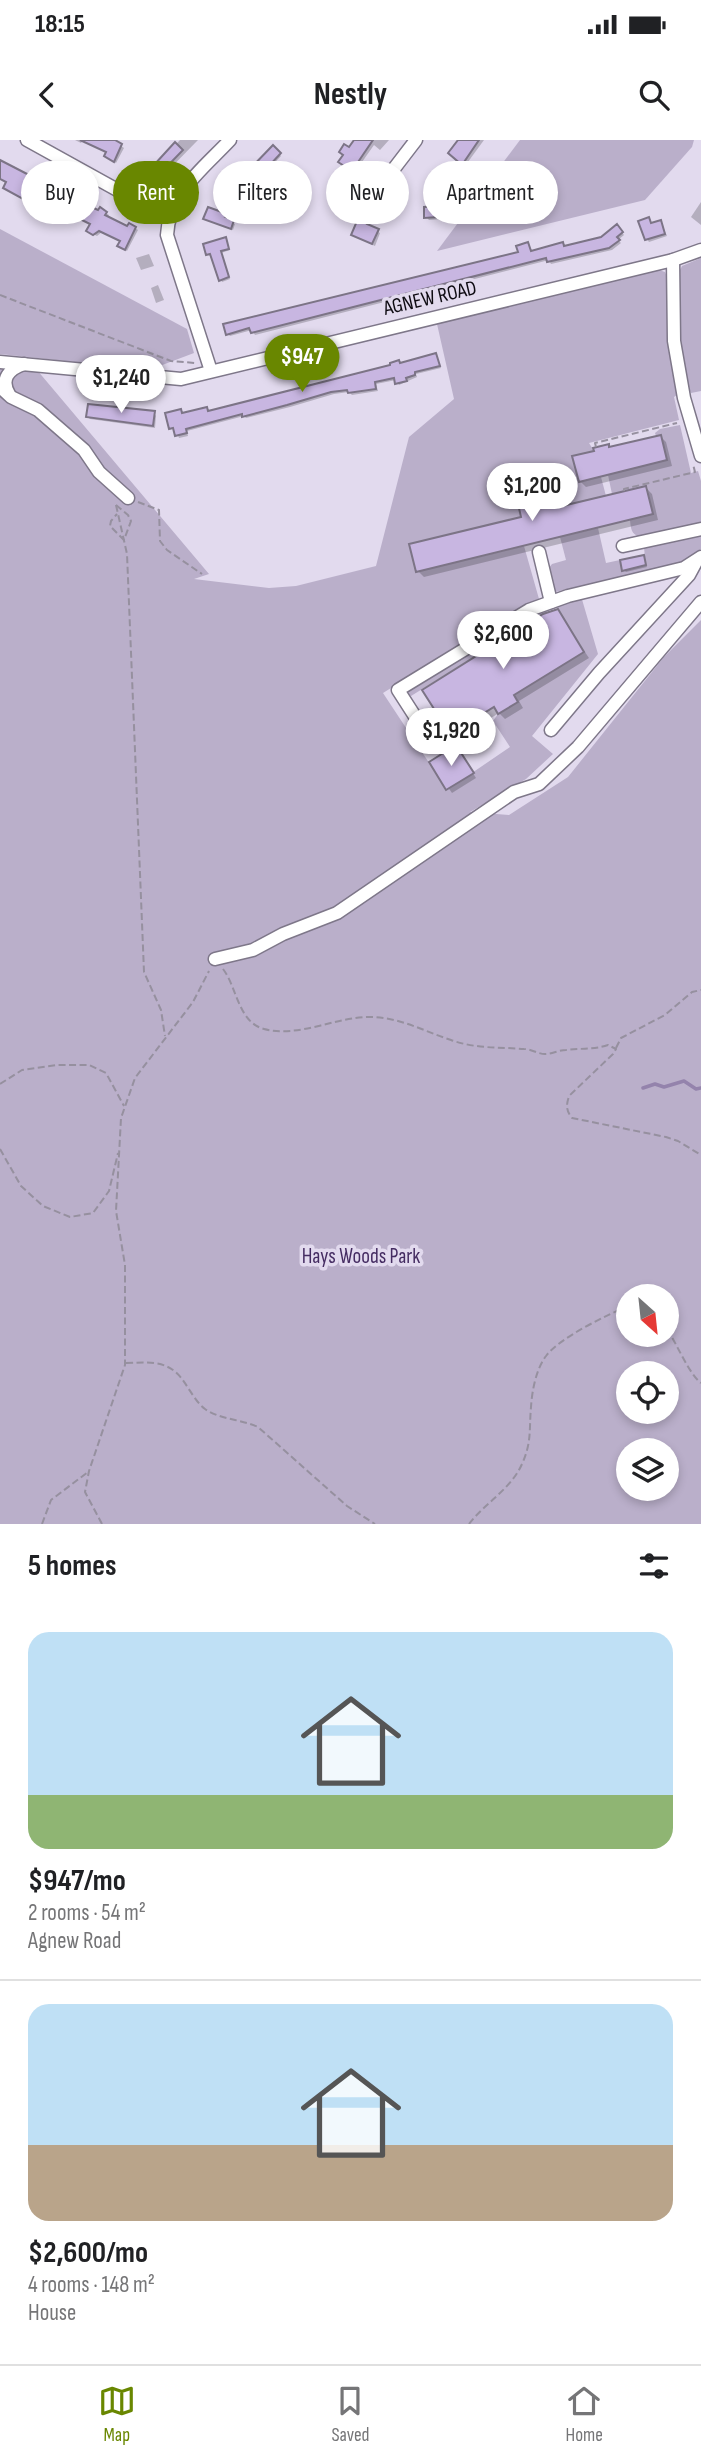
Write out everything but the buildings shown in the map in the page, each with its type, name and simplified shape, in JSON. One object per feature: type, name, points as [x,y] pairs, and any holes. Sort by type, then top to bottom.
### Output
[{"type":"street","points":[[27,140],[113,188]]},
{"type":"street","points":[[199,173],[230,140]]},
{"type":"street","points":[[400,161],[416,140]]},
{"type":"street","points":[[168,224],[167,235],[211,371]]},
{"type":"street","name":"AGNEW ROAD","points":[[0,362],[181,379],[673,260],[701,250]]},
{"type":"street","points":[[673,260],[674,341],[684,398],[696,421],[701,453]]},
{"type":"street","points":[[11,397],[5,386],[5,378],[9,372],[24,364]]},
{"type":"street","points":[[0,387],[11,397],[38,410],[84,450],[99,472],[128,498]]},
{"type":"street","points":[[623,546],[701,529]]},
{"type":"street","points":[[539,552],[551,602]]},
{"type":"street","points":[[433,746],[398,690],[529,610],[568,596],[684,568],[699,560]]},
{"type":"street","points":[[551,730],[598,673],[689,575],[699,560]]},
{"type":"street","points":[[215,959],[253,950],[283,934],[337,913],[514,792],[539,784],[578,747],[701,602]]},
{"type":"path","points":[[0,295],[171,361],[195,363],[211,371]]},
{"type":"path","points":[[596,447],[595,443],[696,421]]},
{"type":"path","points":[[624,491],[695,472]]},
{"type":"path","points":[[128,498],[159,510],[160,541],[173,554],[202,574]]},
{"type":"path","points":[[124,540],[131,521],[116,505],[127,554],[144,972],[161,1010],[166,1037]]},
{"type":"path","points":[[118,513],[110,526],[124,540]]},
{"type":"path","points":[[102,1524],[85,1492],[89,1471],[125,1363],[125,1265],[116,1211],[121,1118],[135,1078],[193,1002],[215,959],[228,975],[242,1009],[262,1028],[285,1031],[370,1017],[394,1019],[451,1040],[482,1048],[526,1049],[544,1054],[608,1045],[616,1049]]},
{"type":"path","points":[[701,990],[692,992],[664,1015],[621,1038],[616,1049],[587,1080],[572,1091],[566,1106],[572,1118],[678,1141],[701,1155]]},
{"type":"path","points":[[0,1084],[22,1070],[57,1065],[89,1065],[106,1073],[125,1107]]},
{"type":"path","points":[[0,1149],[21,1186],[43,1206],[70,1217],[93,1213],[109,1191],[120,1145]]},
{"type":"path","points":[[469,1524],[481,1509],[516,1477],[523,1462],[531,1435],[533,1394],[539,1369],[546,1356],[568,1339],[616,1311]]},
{"type":"path","points":[[679,1347],[690,1371],[701,1383]]},
{"type":"path","points":[[125,1363],[161,1363],[173,1368],[203,1408],[216,1415],[246,1422],[269,1435],[347,1506],[375,1524]]},
{"type":"path","points":[[42,1524],[51,1500],[89,1471]]},
{"type":"green space","points":[[520,140],[694,140],[692,147],[645,200],[558,221],[558,161],[504,161]]},
{"type":"green space","points":[[457,224],[547,224],[437,251]]},
{"type":"green space","points":[[0,229],[187,329],[194,353],[149,370],[0,354]]},
{"type":"green space","points":[[701,258],[701,391],[691,393],[686,382],[681,351],[679,272],[682,266]]},
{"type":"green space","name":"Hays Woods Park","points":[[659,270],[665,272],[668,279],[671,361],[677,395],[674,397],[679,420],[589,443],[594,451],[573,456],[579,482],[601,477],[606,496],[555,508],[556,500],[550,473],[513,482],[521,517],[410,544],[417,572],[524,546],[539,599],[522,606],[383,693],[447,790],[510,747],[493,721],[498,714],[518,702],[514,695],[584,651],[556,606],[411,696],[408,694],[411,687],[518,620],[581,596],[598,654],[532,736],[553,754],[526,779],[470,812],[509,815],[568,777],[664,657],[701,620],[701,1524],[0,1524],[0,368],[37,370],[209,574],[194,579],[269,588],[296,586],[376,566],[409,437],[454,399],[437,324]]},
{"type":"green space","points":[[680,425],[691,473],[698,471],[701,481],[701,523],[640,537],[632,531],[630,520],[653,514],[647,486],[612,494],[608,475],[667,460],[661,435],[656,436],[655,433],[660,429]]},
{"type":"green space","points":[[598,528],[606,563],[620,560],[623,571],[646,565],[644,548],[697,534],[701,536],[701,549],[686,561],[555,592],[548,569],[552,564],[566,560],[560,537]]},
{"type":"waterway","points":[[643,1088],[655,1084],[664,1087],[684,1081],[696,1089],[701,1088]]}]
